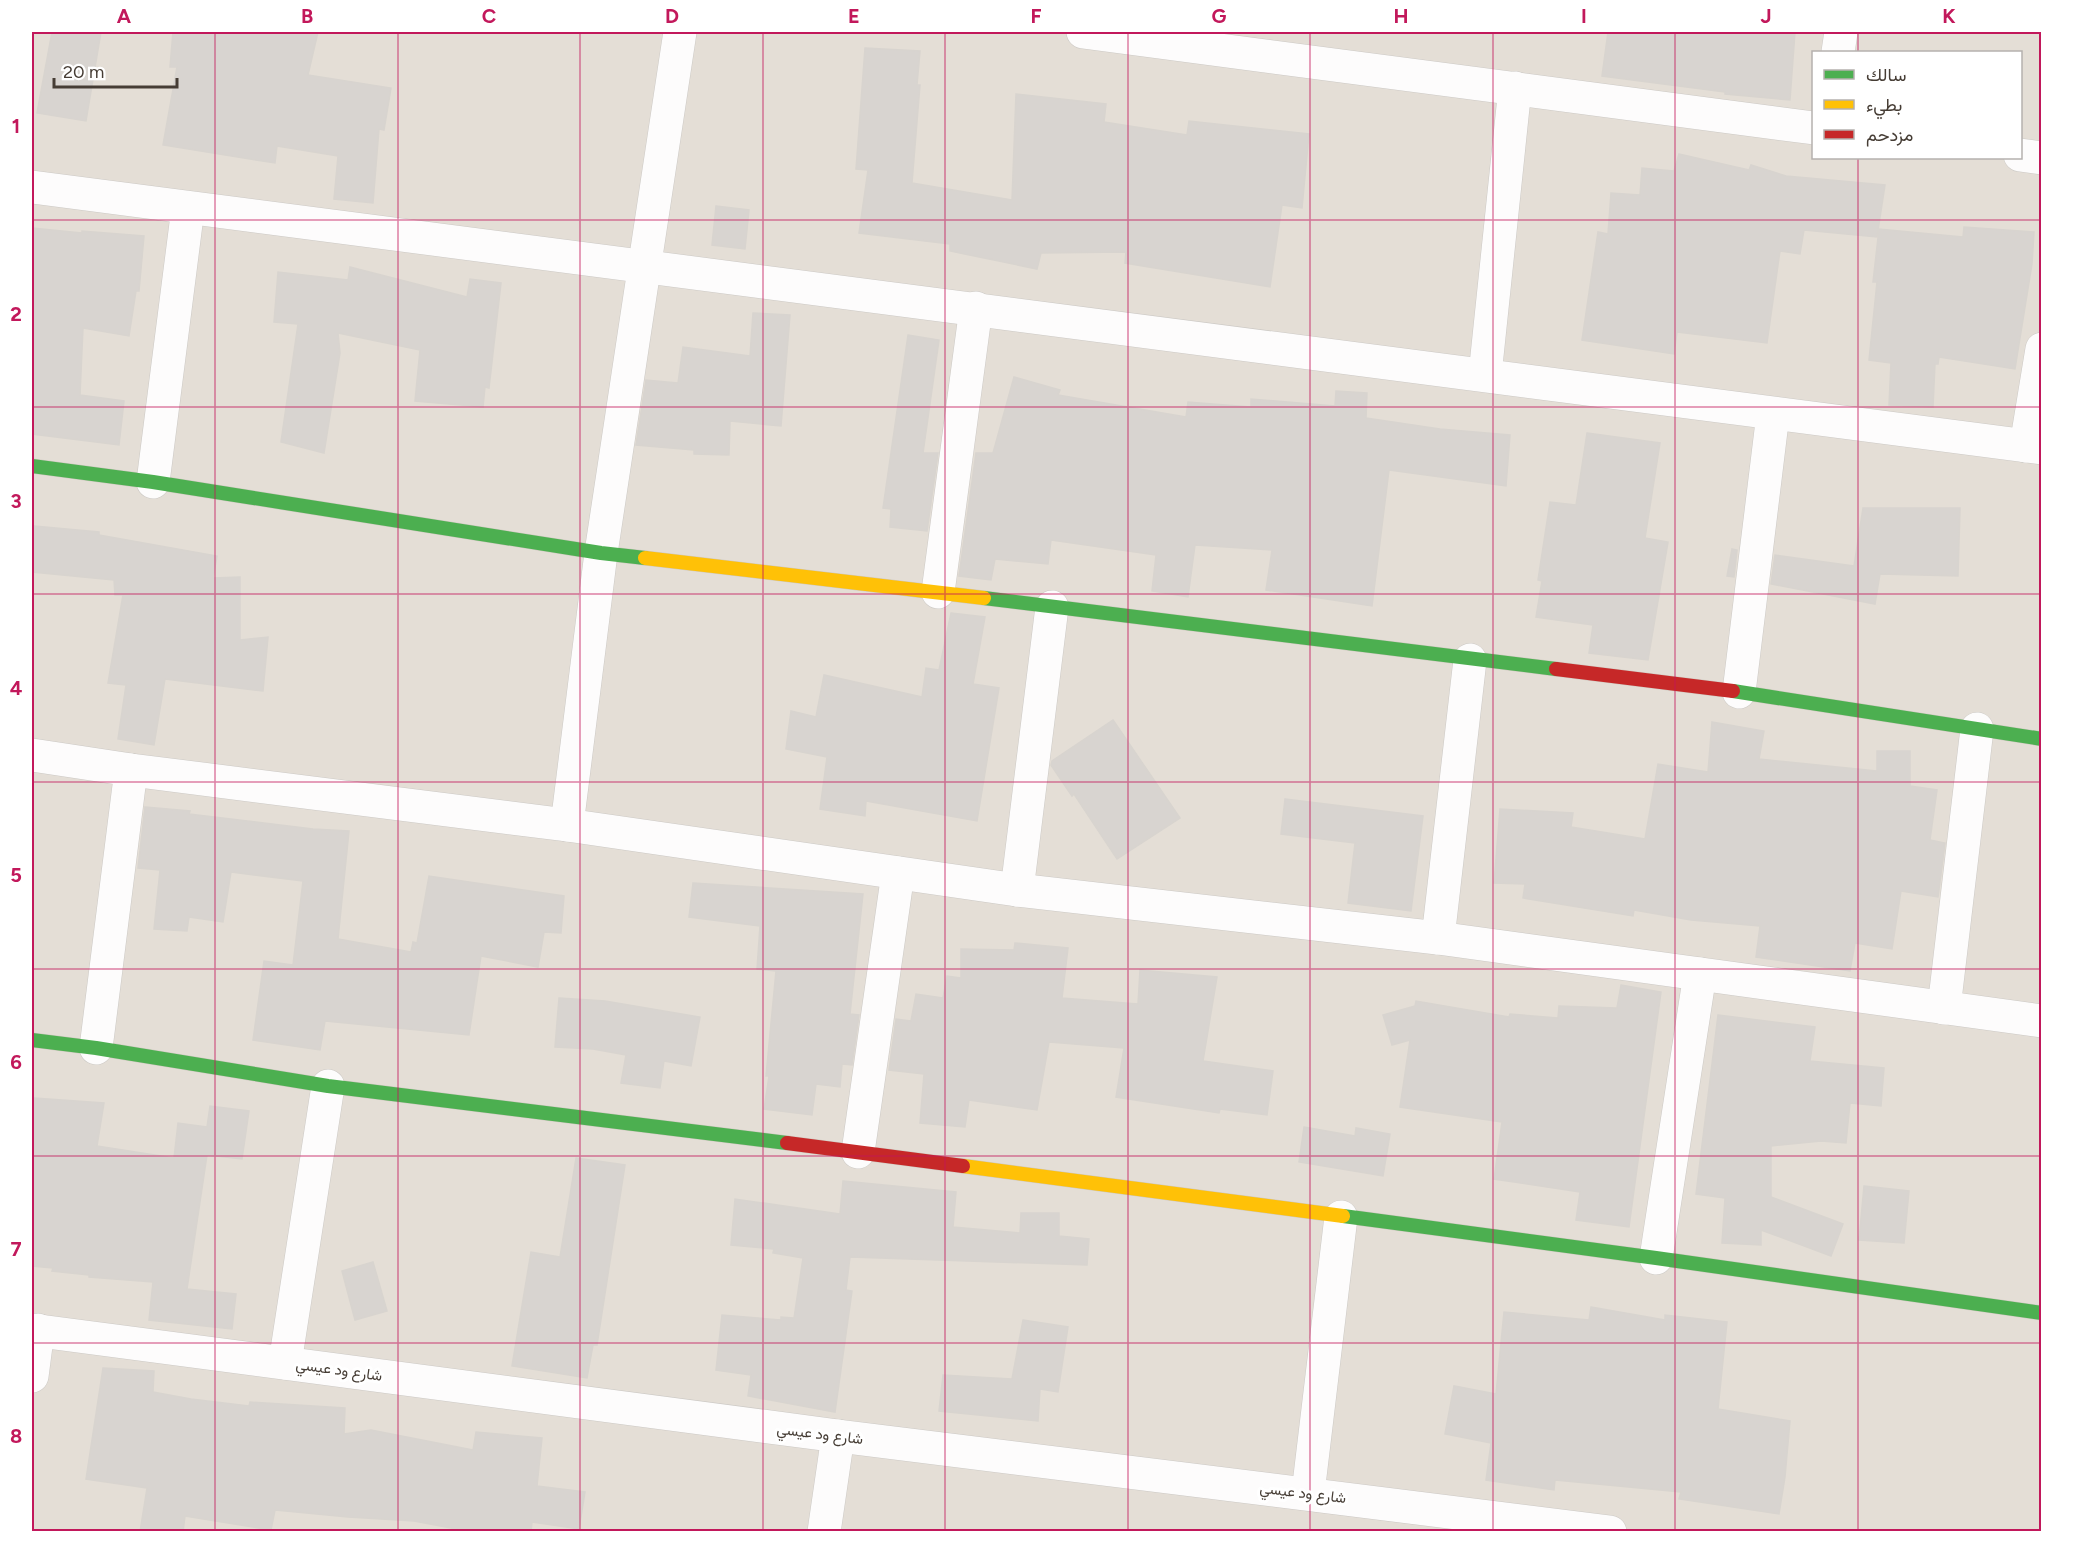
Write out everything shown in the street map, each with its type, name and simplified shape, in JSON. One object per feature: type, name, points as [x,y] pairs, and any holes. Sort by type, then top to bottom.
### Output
[{"type":"street","points":[[567,825],[601,553],[680,32]]},
{"type":"street","points":[[1083,32],[1812,128]]},
{"type":"street","points":[[1838,51],[1841,32]]},
{"type":"street","points":[[1485,375],[1515,88]]},
{"type":"street","points":[[2022,155],[2042,158]]},
{"type":"street","points":[[32,187],[2034,447],[2042,349]]},
{"type":"street","points":[[153,482],[188,208]]},
{"type":"street","points":[[938,592],[976,308]]},
{"type":"street","points":[[1739,692],[1773,414]]},
{"type":"street","points":[[32,466],[153,482],[601,553],[938,592],[1739,692],[2042,739]]},
{"type":"street","points":[[1017,890],[1052,608]]},
{"type":"street","points":[[1438,938],[1470,660]]},
{"type":"street","points":[[1944,1008],[1977,729]]},
{"type":"street","points":[[32,755],[131,770],[567,825],[1017,890],[1438,938],[2042,1021]]},
{"type":"street","points":[[96,1048],[131,770]]},
{"type":"street","points":[[858,1152],[898,873]]},
{"type":"street","points":[[1656,1258],[1700,974]]},
{"type":"street","points":[[32,1040],[96,1048],[328,1086],[858,1152],[1656,1258],[2042,1313]]},
{"type":"street","points":[[285,1363],[328,1086]]},
{"type":"street","points":[[1308,1493],[1341,1217]]},
{"type":"street","points":[[32,1376],[35,1330]]},
{"type":"street","name":"شارع ود عيسي","points":[[35,1330],[838,1436],[1610,1532]]},
{"type":"street","points":[[824,1532],[838,1436]]},
{"type":"shaded area","points":[[32,32],[2041,32],[2041,1531],[32,1531]]},
{"type":"building","points":[[52,32],[101,32],[86,121],[37,113]]},
{"type":"building","points":[[173,32],[318,32],[308,75],[391,88],[384,130],[379,129],[373,203],[334,199],[338,156],[277,146],[275,163],[163,145],[177,67],[170,67]]},
{"type":"building","points":[[1608,32],[1795,32],[1790,100],[1725,94],[1725,92],[1602,76]]},
{"type":"building","points":[[865,48],[920,51],[917,85],[920,85],[912,183],[1012,200],[1016,94],[1106,104],[1104,122],[1187,135],[1189,121],[1309,134],[1302,208],[1282,205],[1270,287],[1125,263],[1126,252],[1041,253],[1037,269],[950,251],[950,244],[859,233],[868,170],[856,169]]},
{"type":"building","points":[[1679,154],[1749,170],[1751,165],[1786,176],[1885,185],[1877,237],[1804,230],[1800,254],[1780,251],[1767,343],[1677,332],[1674,354],[1582,340],[1598,232],[1608,234],[1611,193],[1640,195],[1642,168],[1674,171]]},
{"type":"building","points":[[716,206],[749,210],[745,249],[712,245]]},
{"type":"building","points":[[1964,227],[2034,232],[2032,264],[2015,369],[1939,357],[1938,364],[1935,364],[1933,407],[1889,405],[1891,363],[1869,360],[1877,282],[1873,282],[1879,229],[1963,237]]},
{"type":"building","points":[[32,228],[144,236],[139,291],[136,291],[129,336],[83,328],[80,395],[124,401],[119,445],[32,434]]},
{"type":"building","points":[[350,267],[467,297],[470,279],[501,283],[489,388],[485,387],[483,407],[415,401],[420,350],[338,333],[340,353],[324,453],[281,442],[298,324],[274,322],[278,272],[348,280]]},
{"type":"building","points":[[753,313],[790,315],[781,426],[730,421],[729,455],[694,454],[694,450],[636,445],[646,380],[678,383],[683,347],[750,356]]},
{"type":"building","points":[[908,335],[939,340],[923,453],[938,453],[927,531],[890,527],[891,509],[883,508]]},
{"type":"building","points":[[1014,377],[1060,390],[1058,395],[1186,417],[1188,402],[1251,407],[1251,399],[1335,406],[1336,391],[1367,393],[1366,418],[1440,429],[1510,435],[1506,486],[1389,470],[1372,606],[1266,590],[1272,550],[1195,545],[1188,597],[1152,591],[1156,555],[1051,540],[1048,564],[995,559],[991,580],[959,576],[976,453],[993,453]]},
{"type":"building","points":[[1587,433],[1660,443],[1645,538],[1668,542],[1648,660],[1589,653],[1593,625],[1536,617],[1542,581],[1538,580],[1550,502],[1576,505]]},
{"type":"building","points":[[1863,508],[1960,508],[1958,576],[1880,574],[1875,604],[1771,584],[1775,555],[1854,566]]},
{"type":"building","points":[[34,526],[99,532],[99,535],[217,556],[213,578],[240,577],[240,640],[268,637],[263,691],[165,679],[154,745],[118,739],[126,685],[108,683],[123,595],[115,595],[114,580],[32,572]]},
{"type":"building","points":[[1732,549],[1737,550],[1734,577],[1727,576]]},
{"type":"building","points":[[951,613],[985,617],[973,684],[999,688],[977,821],[866,801],[865,816],[820,809],[827,757],[786,749],[791,711],[816,717],[824,675],[922,697],[926,668],[939,670]]},
{"type":"building","points":[[1113,720],[1180,818],[1117,859],[1074,794],[1072,796],[1051,765],[1052,761]]},
{"type":"building","points":[[1712,722],[1764,731],[1759,759],[1877,771],[1877,751],[1910,751],[1910,786],[1937,790],[1930,840],[1945,843],[1938,897],[1901,891],[1892,949],[1855,943],[1850,971],[1756,957],[1760,926],[1691,920],[1634,910],[1633,916],[1523,898],[1525,884],[1494,883],[1500,809],[1573,813],[1571,827],[1645,839],[1658,764],[1708,772]]},
{"type":"building","points":[[1285,799],[1423,816],[1411,911],[1348,903],[1355,843],[1281,834]]},
{"type":"building","points":[[145,807],[190,811],[189,814],[313,829],[349,831],[338,939],[411,952],[413,942],[417,943],[429,876],[564,896],[561,933],[544,932],[538,967],[481,956],[469,1035],[325,1021],[320,1050],[253,1040],[264,961],[293,965],[303,881],[231,872],[223,922],[189,917],[187,931],[154,929],[160,870],[138,868]]},
{"type":"building","points":[[693,883],[863,894],[850,1014],[859,1015],[852,1065],[842,1064],[840,1087],[816,1084],[812,1115],[764,1109],[769,1076],[766,1076],[776,971],[757,969],[760,926],[689,917]]},
{"type":"building","points":[[1015,943],[1068,948],[1062,998],[1138,1004],[1140,970],[1217,977],[1203,1061],[1273,1071],[1267,1115],[1220,1109],[1219,1113],[1116,1097],[1124,1048],[1049,1042],[1037,1110],[969,1100],[965,1127],[920,1123],[924,1074],[889,1070],[896,1019],[911,1021],[916,994],[943,998],[947,976],[961,978],[961,949],[1014,950]]},
{"type":"building","points":[[1621,985],[1661,992],[1629,1227],[1576,1220],[1580,1192],[1494,1179],[1502,1122],[1400,1107],[1410,1040],[1392,1045],[1383,1015],[1415,1006],[1416,1001],[1509,1017],[1510,1014],[1558,1018],[1559,1006],[1617,1008]]},
{"type":"building","points":[[559,998],[605,1001],[700,1017],[691,1066],[664,1061],[660,1088],[621,1083],[626,1055],[593,1049],[555,1047]]},
{"type":"building","points":[[1718,1015],[1815,1027],[1810,1061],[1884,1068],[1881,1106],[1850,1103],[1846,1143],[1821,1141],[1771,1146],[1771,1197],[1843,1224],[1831,1256],[1761,1230],[1761,1245],[1722,1243],[1725,1198],[1696,1194]]},
{"type":"building","points":[[34,1098],[104,1103],[97,1146],[174,1158],[178,1123],[207,1127],[210,1106],[249,1111],[242,1159],[207,1155],[187,1289],[236,1294],[232,1329],[149,1320],[153,1282],[89,1277],[89,1275],[52,1271],[53,1268],[32,1266]]},
{"type":"building","points":[[1304,1127],[1355,1136],[1356,1128],[1390,1134],[1383,1176],[1299,1162]]},
{"type":"building","points":[[576,1158],[625,1165],[597,1345],[593,1345],[587,1378],[512,1366],[531,1252],[560,1257]]},
{"type":"building","points":[[843,1181],[956,1192],[953,1227],[1020,1233],[1021,1213],[1059,1213],[1059,1236],[1089,1239],[1087,1265],[850,1257],[846,1290],[852,1291],[835,1412],[748,1396],[751,1375],[716,1370],[722,1315],[781,1320],[781,1317],[794,1318],[803,1258],[773,1253],[774,1249],[731,1245],[735,1199],[840,1214]]},
{"type":"building","points":[[1864,1186],[1909,1191],[1904,1243],[1859,1240]]},
{"type":"building","points":[[373,1262],[387,1311],[355,1320],[342,1271]]},
{"type":"building","points":[[1591,1307],[1665,1320],[1665,1315],[1727,1322],[1718,1409],[1790,1421],[1779,1514],[1679,1499],[1681,1492],[1555,1480],[1554,1490],[1486,1480],[1491,1443],[1445,1434],[1454,1386],[1496,1394],[1504,1312],[1589,1320]]},
{"type":"building","points":[[1023,1320],[1068,1327],[1058,1392],[1040,1389],[1038,1421],[939,1411],[943,1375],[1012,1379]]},
{"type":"building","points":[[103,1368],[154,1371],[153,1392],[191,1399],[249,1406],[250,1402],[345,1408],[344,1434],[371,1430],[473,1450],[476,1432],[542,1438],[537,1486],[585,1492],[579,1529],[532,1522],[531,1532],[472,1532],[414,1521],[275,1510],[271,1530],[185,1516],[183,1532],[140,1532],[147,1488],[86,1479]]},
{"type":"traffic: fast","points":[[32,466],[153,482],[645,558]]},
{"type":"traffic: fast","points":[[984,598],[1556,669]]},
{"type":"traffic: fast","points":[[1733,691],[2042,739]]},
{"type":"traffic: fast","points":[[32,1040],[96,1048],[328,1086],[787,1143]]},
{"type":"traffic: fast","points":[[1343,1216],[2042,1313]]},
{"type":"traffic: slow","points":[[645,558],[984,598]]},
{"type":"traffic: slow","points":[[963,1166],[1343,1216]]},
{"type":"traffic: jam","points":[[1556,669],[1733,691]]},
{"type":"traffic: jam","points":[[787,1143],[963,1166]]}]
